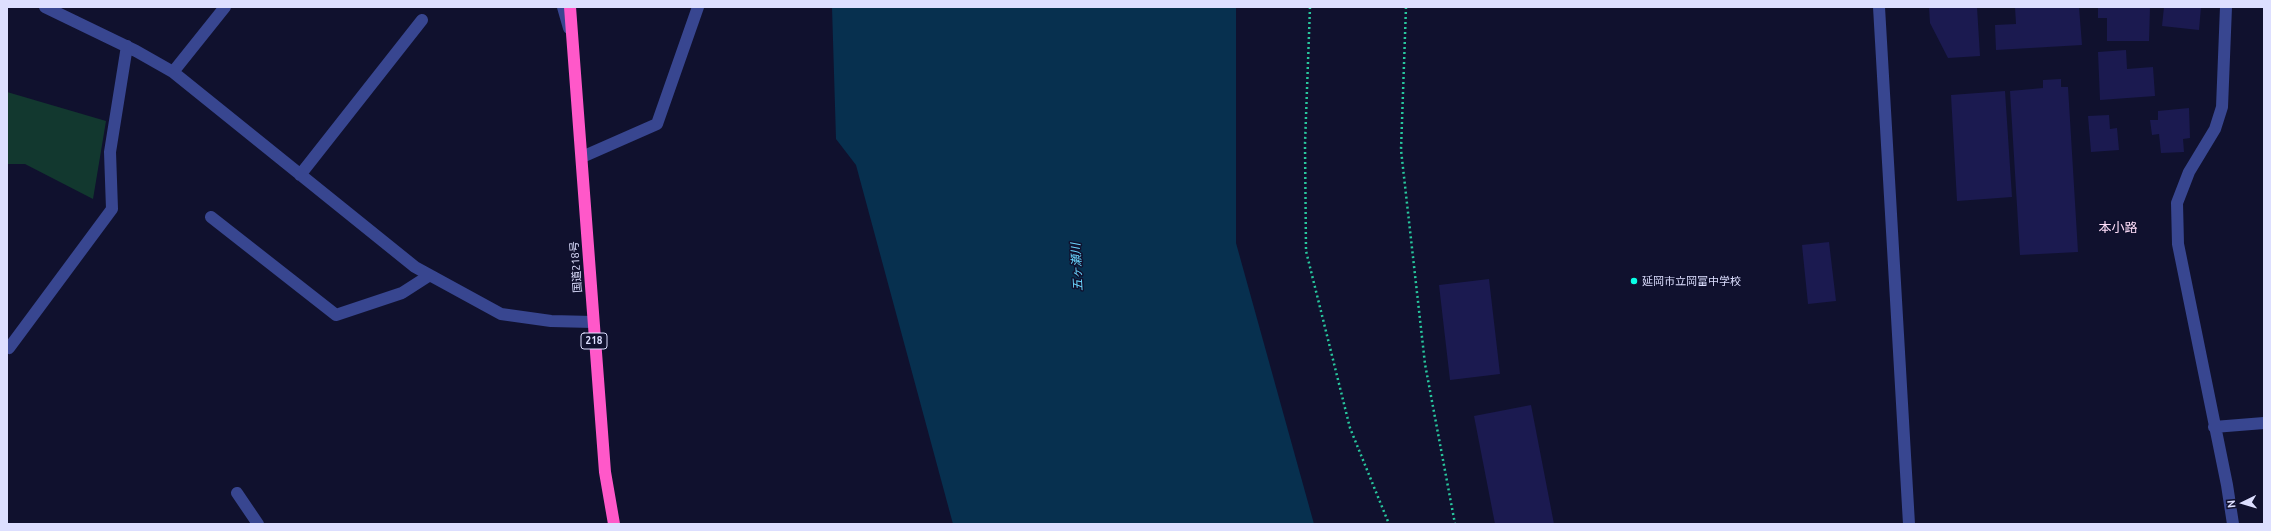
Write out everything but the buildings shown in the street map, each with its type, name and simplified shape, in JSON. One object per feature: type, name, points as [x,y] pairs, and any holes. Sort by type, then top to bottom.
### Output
[{"type":"highway","name":"国道218号","points":[[570,7],[574,42],[605,472],[614,524]]},
{"type":"street","points":[[45,7],[127,46],[173,72],[415,267],[501,314],[551,322],[593,322]]},
{"type":"street","points":[[173,72],[224,7]]},
{"type":"street","points":[[563,7],[574,42]]},
{"type":"street","points":[[582,157],[657,124],[698,7]]},
{"type":"street","points":[[1879,7],[1908,524]]},
{"type":"street","points":[[2226,7],[2222,107],[2216,129],[2190,172],[2177,203],[2178,244],[2227,485],[2233,524]]},
{"type":"street","points":[[300,175],[422,20]]},
{"type":"street","points":[[7,347],[9,348],[112,209],[110,152],[127,46]]},
{"type":"street","points":[[211,217],[336,315],[402,294],[430,275]]},
{"type":"street","points":[[2214,427],[2264,423]]},
{"type":"street","points":[[237,494],[258,524]]},
{"type":"path","points":[[1310,7],[1305,144],[1306,251],[1350,428],[1389,524]]},
{"type":"path","points":[[1406,7],[1400,150],[1425,364],[1455,524]]},
{"type":"green space","points":[[7,92],[106,121],[93,199],[25,164],[7,164]]},
{"type":"water","name":"五ヶ瀬川","points":[[832,7],[1236,7],[1236,243],[1314,524],[953,524],[856,165],[836,139]]},
{"type":"place","name":"延岡市立岡富中学校","points":[[1634,281]]},
{"type":"district","name":"本小路","points":[[2118,228]]}]
